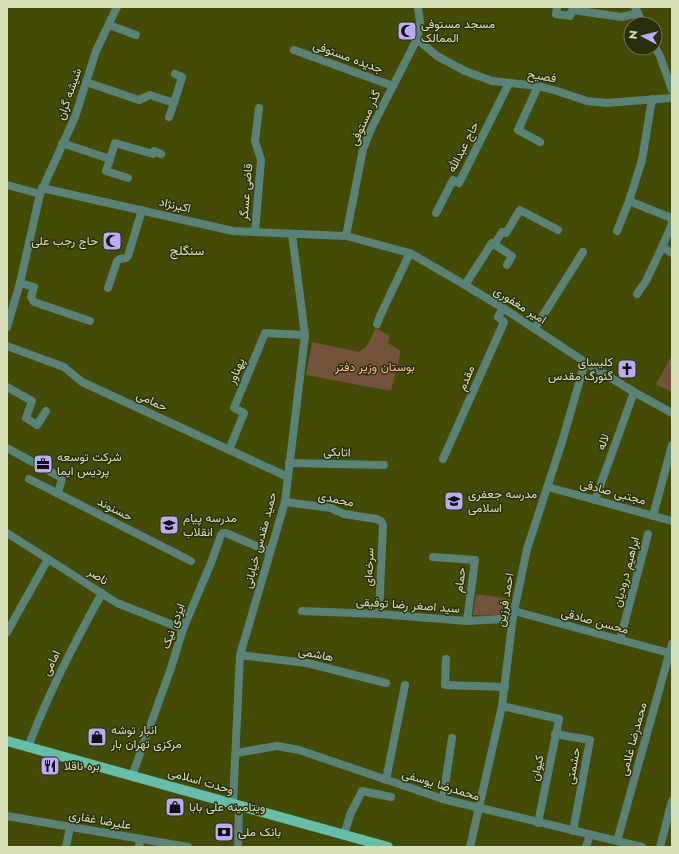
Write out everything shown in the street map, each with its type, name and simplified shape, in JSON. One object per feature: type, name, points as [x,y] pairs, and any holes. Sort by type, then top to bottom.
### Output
[{"type":"main road","name":"وحدت اسلامی","points":[[7,741],[388,847]]},
{"type":"street","name":"شیشه گران","points":[[7,328],[20,283],[41,191],[78,108],[96,52],[117,7]]},
{"type":"street","name":"گذر مستوفی","points":[[346,236],[363,149],[372,127],[417,39],[420,22],[418,7]]},
{"type":"street","points":[[557,7],[556,14],[570,16],[572,10],[622,17],[637,10]]},
{"type":"street","points":[[108,26],[136,35]]},
{"type":"street","name":"فصیح","points":[[417,39],[437,56],[465,71],[492,81],[538,86],[587,102],[606,103],[672,98]]},
{"type":"street","name":"جدیده مستوفی","points":[[294,50],[393,86]]},
{"type":"street","points":[[660,56],[672,90]]},
{"type":"street","points":[[169,116],[182,77],[175,74]]},
{"type":"street","points":[[86,82],[139,100],[150,94],[174,103]]},
{"type":"street","name":"حاج عبدالله","points":[[436,213],[453,180],[459,183],[509,84]]},
{"type":"street","points":[[538,86],[518,130],[540,142]]},
{"type":"street","points":[[618,231],[645,149],[652,99]]},
{"type":"street","name":"قاضی عسگر","points":[[255,232],[261,160],[255,141],[259,108]]},
{"type":"street","points":[[62,143],[110,159]]},
{"type":"street","points":[[128,178],[106,171],[116,143],[152,154],[154,151],[161,154]]},
{"type":"street","name":"اکبرنژاد","points":[[7,185],[142,210],[233,231],[346,236]]},
{"type":"street","points":[[629,201],[669,217],[672,220]]},
{"type":"street","points":[[108,288],[117,261],[127,257],[142,210]]},
{"type":"street","points":[[465,284],[502,232],[506,233],[520,210],[558,230]]},
{"type":"street","points":[[637,294],[646,281],[672,224]]},
{"type":"street","name":"حمید مقدس خیابانی","points":[[238,847],[236,753],[240,655],[285,502],[305,335],[292,234]]},
{"type":"street","name":"امیر مغفوری","points":[[346,236],[410,253],[465,284],[535,328],[585,362],[672,413]]},
{"type":"street","points":[[493,244],[512,256],[507,265]]},
{"type":"street","points":[[662,247],[672,252]]},
{"type":"street","points":[[535,328],[583,252]]},
{"type":"street","points":[[378,324],[380,316],[410,253]]},
{"type":"street","points":[[20,283],[34,287],[31,297],[34,302],[90,321]]},
{"type":"street","name":"مقدم","points":[[443,459],[504,322],[498,317],[503,308]]},
{"type":"street","name":"پهناور","points":[[229,450],[244,413],[234,408],[265,333],[305,335]]},
{"type":"street","name":"حمامی","points":[[7,346],[64,367],[82,382],[288,477]]},
{"type":"street","name":"احمد فرزین","points":[[470,847],[502,706],[513,614],[527,549],[548,487],[585,362]]},
{"type":"street","points":[[7,387],[32,401],[26,418],[37,425],[46,411]]},
{"type":"street","name":"لاله","points":[[595,500],[634,392]]},
{"type":"street","points":[[653,516],[672,445]]},
{"type":"street","points":[[7,448],[62,478],[58,494]]},
{"type":"street","name":"اتابکی","points":[[289,463],[384,465]]},
{"type":"street","name":"حسنوند","points":[[29,479],[191,561]]},
{"type":"street","name":"مجتبی صادقی","points":[[548,487],[672,521]]},
{"type":"street","name":"محمدی","points":[[285,502],[331,508],[344,514],[381,521]]},
{"type":"street","name":"سرخه‌ای","points":[[380,614],[383,525],[381,521]]},
{"type":"street","name":"ناصر","points":[[7,533],[118,603],[183,629]]},
{"type":"street","name":"ایزدی نیک","points":[[132,776],[171,668],[183,629],[221,536],[223,533],[270,552]]},
{"type":"street","name":"ابراهیم درودیان","points":[[620,640],[648,534]]},
{"type":"street","name":"حمام","points":[[433,557],[475,560],[467,620]]},
{"type":"street","points":[[7,632],[48,559]]},
{"type":"street","name":"امامی","points":[[28,747],[56,680],[75,641],[102,593]]},
{"type":"street","name":"سید اصغر رضا توفیقی","points":[[302,611],[380,614],[467,620],[505,619],[513,614]]},
{"type":"street","name":"محسن صادقی","points":[[513,614],[669,653]]},
{"type":"street","name":"محمدرضا غلامی","points":[[617,841],[672,644]]},
{"type":"street","name":"هاشمی","points":[[240,655],[307,663],[386,683]]},
{"type":"street","points":[[446,659],[445,686],[505,687]]},
{"type":"street","points":[[386,780],[405,685]]},
{"type":"street","name":"کیوان","points":[[502,706],[559,719],[538,823]]},
{"type":"street","name":"حشمتی","points":[[555,734],[590,740],[573,831]]},
{"type":"street","points":[[443,799],[452,738]]},
{"type":"street","name":"محمدرضا یوسفی","points":[[236,753],[277,746],[300,750],[443,799],[642,847]]},
{"type":"street","points":[[344,835],[350,815],[362,790],[391,797]]},
{"type":"street","points":[[660,847],[672,801]]},
{"type":"street","name":"علیرضا غفاری","points":[[7,816],[70,827],[140,843],[188,847]]},
{"type":"street","points":[[66,847],[70,827]]},
{"type":"street","points":[[586,847],[590,835]]},
{"type":"green space","name":"بوستان وزیر دفتر","points":[[376,328],[390,336],[388,343],[401,351],[391,391],[306,375],[312,342],[359,352],[366,347]]},
{"type":"green space","points":[[672,355],[672,392],[656,384]]},
{"type":"green space","points":[[476,594],[510,599],[509,613],[500,616],[473,615]]},
{"type":"place","name":"مسجد مستوفی الممالک","points":[[407,31]]},
{"type":"place","name":"حاج رجب علی","points":[[112,241]]},
{"type":"place","name":"کلیسای گئورگ مقدس","points":[[627,369]]},
{"type":"place","name":"شرکت توسعه پردیس ایما","points":[[43,464]]},
{"type":"place","name":"مدرسه جعفری اسلامی","points":[[454,501]]},
{"type":"place","name":"مدرسه پیام انقلاب","points":[[169,525]]},
{"type":"place","name":"انبار توشه مرکزی تهران بار","points":[[97,737]]},
{"type":"place","name":"بره ناقلا","points":[[50,766]]},
{"type":"place","name":"ویتامینه علی بابا","points":[[175,807]]},
{"type":"place","name":"بانک ملی","points":[[224,832]]},
{"type":"district","name":"سنگلج","points":[[187,250]]}]
